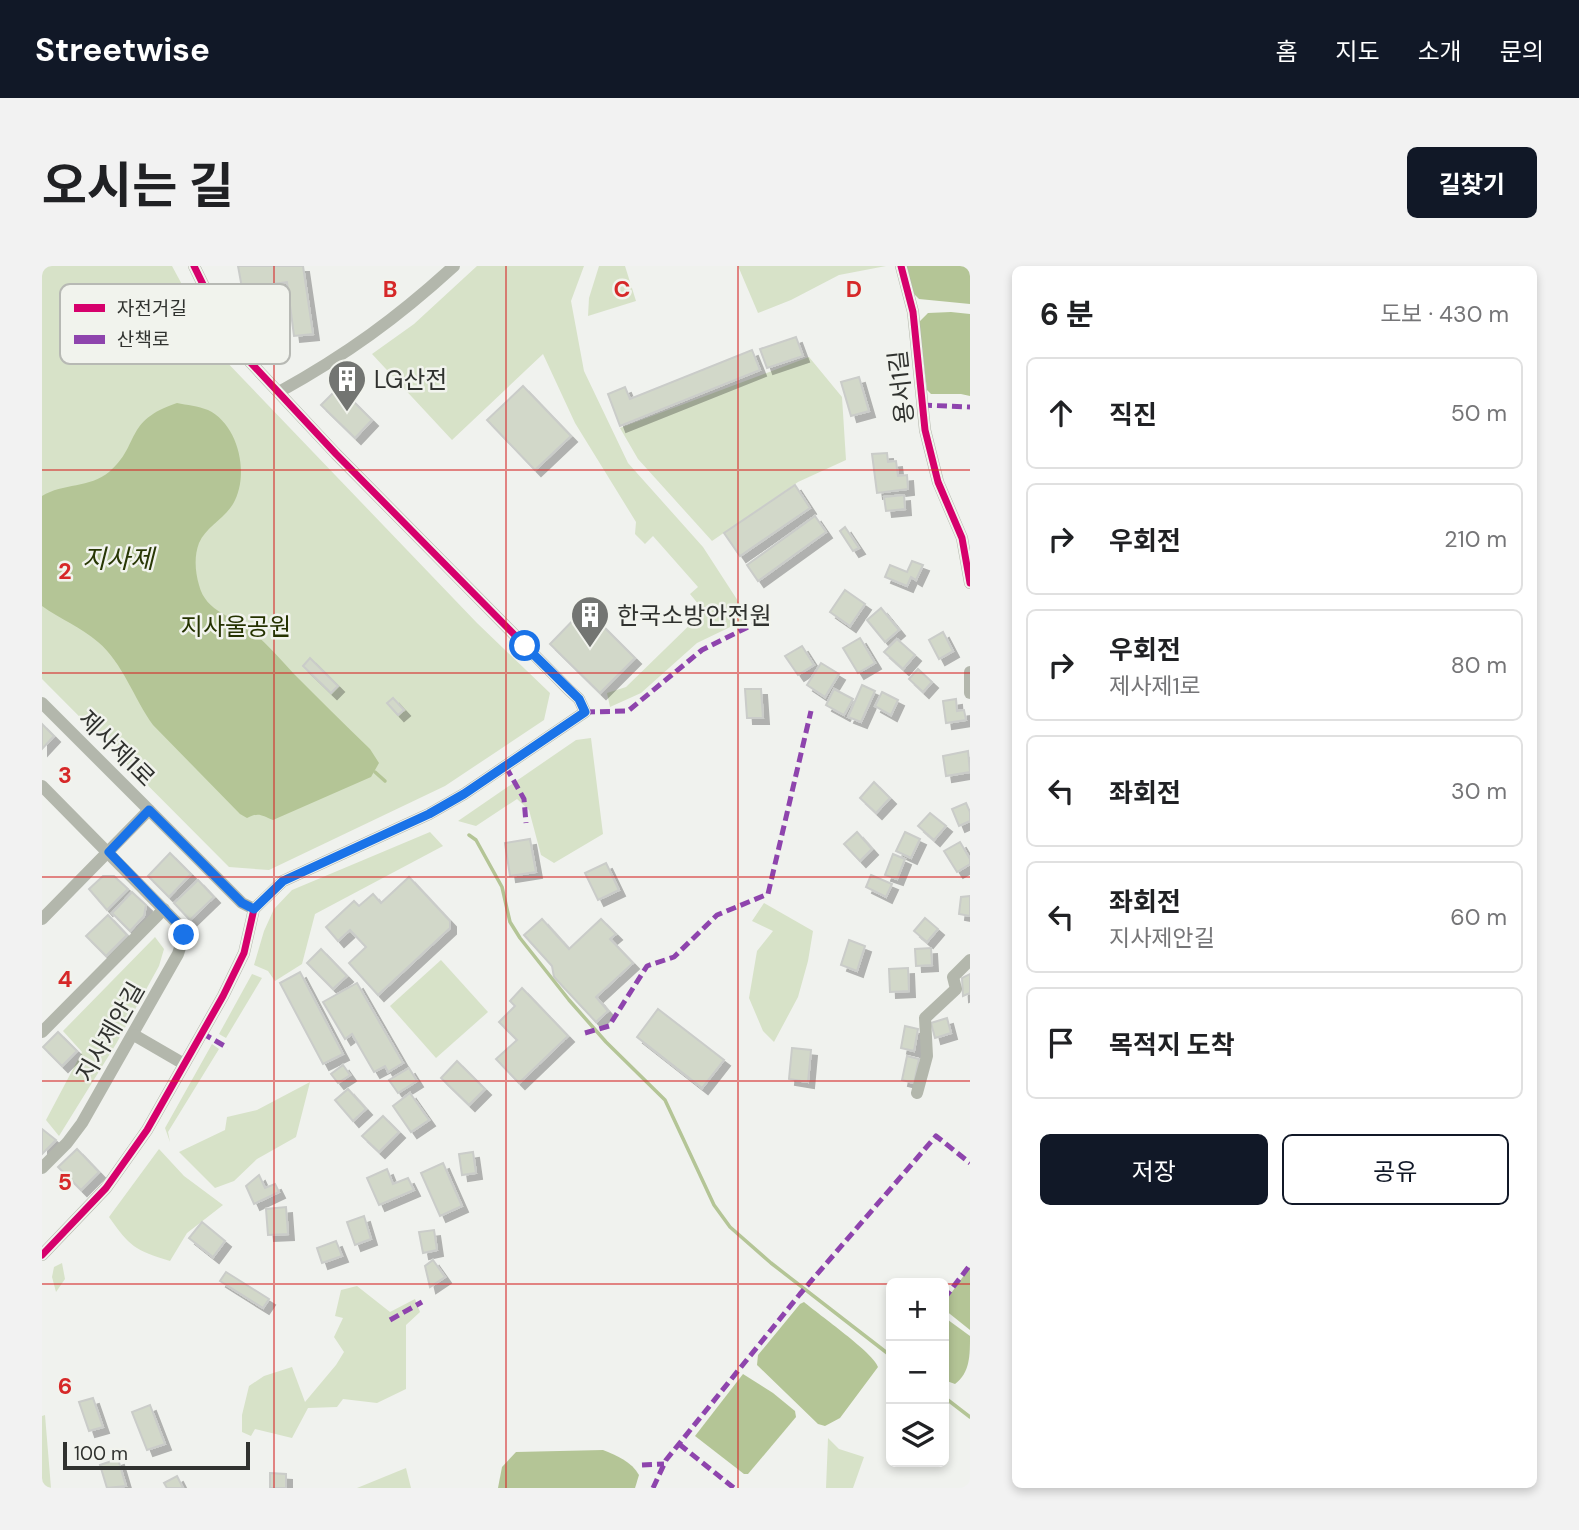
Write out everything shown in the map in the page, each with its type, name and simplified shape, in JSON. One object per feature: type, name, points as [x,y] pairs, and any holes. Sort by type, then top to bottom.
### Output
[{"type":"street","points":[[194,266],[203,284]]},
{"type":"street","points":[[279,392],[333,362],[367,339],[412,305],[454,266]]},
{"type":"street","name":"용서1길","points":[[901,266],[913,312],[925,430],[938,482],[962,538],[970,583]]},
{"type":"street","points":[[42,1255],[106,1188],[131,1156],[223,996],[244,953],[254,909],[283,881],[456,799],[585,712],[579,699],[336,454],[252,364]]},
{"type":"street","points":[[970,672],[970,693]]},
{"type":"street","name":"제사제1로","points":[[42,703],[242,903],[254,909]]},
{"type":"street","name":"지사제안길","points":[[42,788],[109,852],[178,924],[184,935],[178,954],[82,1123],[42,1168]]},
{"type":"street","points":[[42,919],[149,810]]},
{"type":"street","name":"지사제안길","points":[[42,1031],[164,909]]},
{"type":"street","points":[[917,1093],[927,1056],[925,1018],[956,989],[953,977],[970,960]]},
{"type":"street","points":[[134,1035],[184,1064]]},
{"type":"green space","name":"지사울공원","points":[[42,266],[172,266],[182,284],[60,284],[60,364],[229,364],[477,623],[550,693],[544,720],[445,786],[269,870],[229,867],[42,679]]},
{"type":"green space","points":[[477,266],[584,266],[571,301],[584,371],[628,463],[703,547],[749,618],[697,643],[641,693],[610,707],[607,693],[626,687],[704,611],[690,594],[698,587],[653,536],[645,544],[635,534],[636,522],[575,423],[543,354],[452,440],[372,354],[414,324]]},
{"type":"green space","points":[[599,266],[625,266],[636,301],[588,316],[589,298]]},
{"type":"green space","points":[[738,266],[886,266],[839,275],[791,300],[758,313]]},
{"type":"green space","points":[[809,357],[842,397],[846,460],[798,482],[712,541],[638,459],[620,428]]},
{"type":"green space","points":[[591,738],[603,834],[554,863],[541,855],[529,810],[517,799],[476,826],[458,821],[576,740]]},
{"type":"green space","points":[[430,832],[443,846],[315,914],[302,964],[275,981],[268,971],[254,965],[274,909],[292,890]]},
{"type":"green space","points":[[764,903],[813,931],[798,997],[774,1042],[763,1031],[749,998],[757,951],[773,931],[752,921]]},
{"type":"green space","points":[[155,937],[164,949],[159,966],[116,1044],[59,1136],[46,1120],[82,1052],[63,1031]]},
{"type":"green space","points":[[441,960],[488,1012],[436,1058],[390,1006]]},
{"type":"green space","points":[[252,974],[262,978],[226,1038],[219,1034]]},
{"type":"green space","points":[[212,1044],[219,1049],[168,1132],[170,1142],[165,1128]]},
{"type":"green space","points":[[310,1082],[296,1137],[257,1159],[234,1181],[215,1188],[179,1152],[225,1130],[227,1117],[257,1110]]},
{"type":"green space","points":[[159,1149],[184,1176],[223,1205],[187,1233],[170,1261],[134,1246],[109,1217]]},
{"type":"green space","points":[[62,1263],[65,1279],[56,1292],[52,1277],[54,1267]]},
{"type":"green space","points":[[357,1286],[390,1312],[415,1299],[420,1312],[406,1325],[406,1389],[377,1403],[343,1399],[337,1407],[308,1408],[292,1438],[255,1429],[251,1436],[242,1432],[242,1415],[249,1386],[264,1376],[292,1367],[305,1402],[336,1365],[344,1352],[334,1337],[343,1318],[335,1316],[341,1290]]},
{"type":"green space","points":[[45,1415],[51,1488],[42,1488],[42,1416]]},
{"type":"green space","points":[[828,1438],[839,1449],[864,1457],[853,1488],[826,1488]]},
{"type":"green space","points":[[406,1468],[411,1488],[357,1488]]},
{"type":"water","points":[[906,266],[970,266],[970,304],[919,299],[913,293]]},
{"type":"water","points":[[928,313],[970,314],[970,396],[931,394],[927,390],[919,322]]},
{"type":"water","name":"지사제","points":[[177,403],[208,410],[219,417],[234,439],[241,465],[241,479],[233,504],[206,532],[197,548],[196,569],[203,594],[214,608],[246,627],[264,642],[370,749],[379,763],[371,777],[273,820],[260,815],[247,818],[240,814],[153,725],[107,651],[85,632],[42,606],[42,496],[102,477],[119,462],[140,426],[148,418]]},
{"type":"water","points":[[970,1267],[970,1330],[949,1313],[949,1296]]},
{"type":"water","points":[[804,1302],[857,1344],[878,1367],[840,1418],[825,1426],[818,1424],[757,1365],[758,1355]]},
{"type":"water","points":[[949,1321],[970,1336],[966,1369],[955,1384],[949,1382]]},
{"type":"water","points":[[743,1374],[773,1393],[795,1411],[796,1417],[748,1474],[744,1474],[695,1436]]},
{"type":"water","points":[[603,1450],[636,1470],[639,1475],[635,1488],[498,1488],[502,1467],[516,1452]]},
{"type":"building","points":[[238,266],[303,266],[313,334],[294,336],[290,284],[241,284]]},
{"type":"building","points":[[796,337],[803,356],[767,368],[760,349]]},
{"type":"building","points":[[752,350],[760,370],[620,426],[608,394],[625,387],[630,399]]},
{"type":"building","points":[[859,377],[869,411],[851,416],[841,382]]},
{"type":"building","points":[[523,386],[571,436],[535,470],[487,420]]},
{"type":"building","name":"LG산전","points":[[339,387],[372,420],[355,438],[321,405]]},
{"type":"building","points":[[887,453],[888,462],[896,461],[898,476],[907,475],[908,489],[877,493],[872,454]]},
{"type":"building","points":[[795,485],[810,508],[740,556],[724,533]]},
{"type":"building","points":[[904,495],[905,509],[886,511],[884,497]]},
{"type":"building","points":[[815,516],[826,532],[758,581],[747,565]]},
{"type":"building","points":[[845,527],[859,548],[853,551],[840,531]]},
{"type":"building","points":[[912,561],[923,565],[916,580],[911,577],[907,586],[885,577],[890,565],[907,572]]},
{"type":"building","points":[[845,590],[865,604],[850,626],[830,612]]},
{"type":"building","name":"한국소방안전원","points":[[585,608],[635,658],[600,693],[550,644]]},
{"type":"building","points":[[881,608],[899,630],[885,642],[867,620]]},
{"type":"building","points":[[943,632],[953,651],[939,659],[929,640]]},
{"type":"building","points":[[860,638],[875,663],[858,673],[843,648]]},
{"type":"building","points":[[897,639],[915,655],[903,669],[884,652]]},
{"type":"building","points":[[802,646],[814,665],[798,675],[785,656]]},
{"type":"building","points":[[310,658],[338,686],[331,693],[303,666]]},
{"type":"building","points":[[821,663],[839,674],[825,697],[807,685]]},
{"type":"building","points":[[918,669],[932,682],[923,692],[909,679]]},
{"type":"building","points":[[862,685],[875,691],[861,722],[848,717]]},
{"type":"building","points":[[745,689],[761,689],[763,718],[747,718]]},
{"type":"building","points":[[834,689],[853,699],[844,715],[826,705]]},
{"type":"building","points":[[882,692],[898,700],[891,715],[875,706]]},
{"type":"building","points":[[393,698],[404,710],[398,715],[387,703]]},
{"type":"building","points":[[956,699],[957,711],[964,710],[966,720],[946,723],[943,701]]},
{"type":"building","points":[[42,724],[54,736],[42,749]]},
{"type":"building","points":[[968,751],[970,772],[946,776],[943,756]]},
{"type":"building","points":[[874,782],[890,798],[876,813],[860,798]]},
{"type":"building","points":[[966,803],[970,821],[959,826],[952,809]]},
{"type":"building","points":[[930,813],[946,826],[934,840],[918,826]]},
{"type":"building","points":[[857,832],[872,849],[860,861],[844,844]]},
{"type":"building","points":[[905,832],[920,839],[911,858],[896,851]]},
{"type":"building","points":[[530,839],[536,872],[510,876],[505,843]]},
{"type":"building","points":[[960,842],[970,864],[957,872],[944,851]]},
{"type":"building","points":[[170,853],[191,874],[169,897],[148,876]]},
{"type":"building","points":[[893,854],[905,859],[897,879],[885,875]]},
{"type":"building","points":[[606,863],[619,890],[598,900],[585,873]]},
{"type":"building","points":[[871,875],[892,884],[886,897],[866,887]]},
{"type":"building","points":[[103,876],[114,876],[128,889],[107,910],[89,889]]},
{"type":"building","points":[[409,877],[450,921],[450,928],[378,995],[349,963],[366,947],[350,930],[338,941],[326,927],[354,901],[359,906],[373,894],[381,903]]},
{"type":"building","points":[[198,880],[214,897],[190,920],[174,903]]},
{"type":"building","points":[[132,892],[146,905],[144,916],[130,931],[112,913]]},
{"type":"building","points":[[970,896],[970,916],[959,914],[961,897]]},
{"type":"building","points":[[108,915],[127,935],[106,956],[86,936]]},
{"type":"building","points":[[925,918],[938,929],[927,942],[914,931]]},
{"type":"building","points":[[542,919],[569,949],[601,919],[616,934],[610,939],[633,963],[596,997],[608,1011],[596,1022],[554,977],[552,966],[524,935]]},
{"type":"building","points":[[849,940],[865,946],[857,971],[841,965]]},
{"type":"building","points":[[931,948],[932,965],[916,966],[915,949]]},
{"type":"building","points":[[321,949],[347,976],[333,989],[307,963]]},
{"type":"building","points":[[908,968],[909,991],[890,992],[889,969]]},
{"type":"building","points":[[300,972],[343,1054],[323,1064],[280,983]]},
{"type":"building","points":[[970,974],[970,993],[963,996],[962,978]]},
{"type":"building","points":[[357,983],[403,1063],[388,1072],[385,1066],[374,1072],[352,1034],[345,1039],[323,1002]]},
{"type":"building","points":[[522,988],[568,1036],[519,1083],[496,1059],[517,1040],[499,1022],[515,1006],[510,1001]]},
{"type":"building","points":[[658,1009],[724,1060],[702,1088],[637,1037]]},
{"type":"building","points":[[947,1018],[951,1033],[935,1038],[931,1023]]},
{"type":"building","points":[[905,1026],[918,1029],[914,1051],[901,1048]]},
{"type":"building","points":[[58,1032],[77,1051],[62,1066],[43,1047]]},
{"type":"building","points":[[792,1048],[811,1050],[808,1082],[789,1079]]},
{"type":"building","points":[[907,1056],[919,1059],[914,1083],[902,1080]]},
{"type":"building","points":[[457,1061],[485,1089],[469,1105],[441,1078]]},
{"type":"building","points":[[343,1065],[350,1075],[338,1083],[331,1074]]},
{"type":"building","points":[[409,1068],[417,1081],[398,1093],[389,1080]]},
{"type":"building","points":[[348,1089],[366,1109],[353,1121],[335,1100]]},
{"type":"building","points":[[410,1093],[429,1120],[411,1132],[393,1106]]},
{"type":"building","points":[[383,1116],[399,1132],[379,1152],[362,1136]]},
{"type":"building","points":[[42,1129],[56,1140],[42,1154]]},
{"type":"building","points":[[77,1149],[99,1172],[81,1190],[58,1167]]},
{"type":"building","points":[[473,1152],[476,1173],[462,1175],[459,1154]]},
{"type":"building","points":[[443,1163],[462,1206],[440,1216],[421,1173]]},
{"type":"building","points":[[387,1169],[393,1184],[408,1178],[414,1190],[379,1205],[367,1178]]},
{"type":"building","points":[[259,1175],[265,1188],[275,1184],[279,1192],[254,1204],[246,1186]]},
{"type":"building","points":[[286,1207],[288,1234],[268,1235],[266,1209]]},
{"type":"building","points":[[364,1216],[371,1239],[355,1245],[347,1222]]},
{"type":"building","points":[[202,1222],[225,1241],[213,1257],[189,1238]]},
{"type":"building","points":[[434,1230],[437,1250],[423,1253],[419,1232]]},
{"type":"building","points":[[336,1241],[342,1256],[322,1263],[317,1248]]},
{"type":"building","points":[[433,1260],[445,1277],[430,1287],[425,1266]]},
{"type":"building","points":[[226,1272],[269,1299],[263,1308],[220,1281]]},
{"type":"building","points":[[93,1398],[103,1427],[89,1431],[79,1402]]},
{"type":"building","points":[[150,1405],[165,1444],[147,1450],[132,1412]]},
{"type":"building","points":[[118,1459],[126,1486],[107,1488],[100,1465]]},
{"type":"building","points":[[270,1473],[286,1474],[286,1488],[270,1488]]},
{"type":"building","points":[[177,1476],[183,1488],[167,1488],[164,1483]]},
{"type":"waterway","points":[[375,772],[385,781]]},
{"type":"waterway","points":[[469,835],[476,840],[502,887],[510,922],[520,938],[606,1042],[665,1100],[714,1205],[730,1227],[771,1263],[886,1352]]},
{"type":"waterway","points":[[949,1401],[970,1417]]},
{"type":"marked path","points":[[922,405],[970,407]]},
{"type":"marked path","points":[[585,712],[628,711],[702,650],[762,620]]},
{"type":"marked path","points":[[585,1033],[609,1026],[647,966],[674,957],[717,915],[768,894],[811,711]]},
{"type":"marked path","points":[[506,767],[524,799],[526,823]]},
{"type":"marked path","points":[[202,1033],[228,1048]]},
{"type":"marked path","points":[[653,1488],[666,1460],[800,1294],[936,1136],[970,1163]]},
{"type":"marked path","points":[[949,1292],[970,1265]]},
{"type":"marked path","points":[[390,1320],[422,1302]]},
{"type":"marked path","points":[[679,1444],[734,1488]]},
{"type":"marked path","points":[[642,1465],[664,1464]]},
{"type":"cycle path","points":[[194,266],[203,284]]},
{"type":"cycle path","points":[[901,266],[913,312],[925,430],[938,482],[962,538],[970,583]]},
{"type":"cycle path","points":[[42,1255],[106,1188],[147,1130],[223,996],[244,953],[254,909],[283,881],[429,814],[464,794],[585,712],[579,699],[336,454],[252,364]]},
{"type":"place","name":"LG산전","points":[[347,413]]},
{"type":"place","name":"한국소방안전원","points":[[590,649]]},
{"type":"route","points":[[184,935],[178,924],[109,852],[149,810],[242,903],[254,909],[283,881],[429,814],[555,735],[585,712],[579,699],[525,646]]}]
